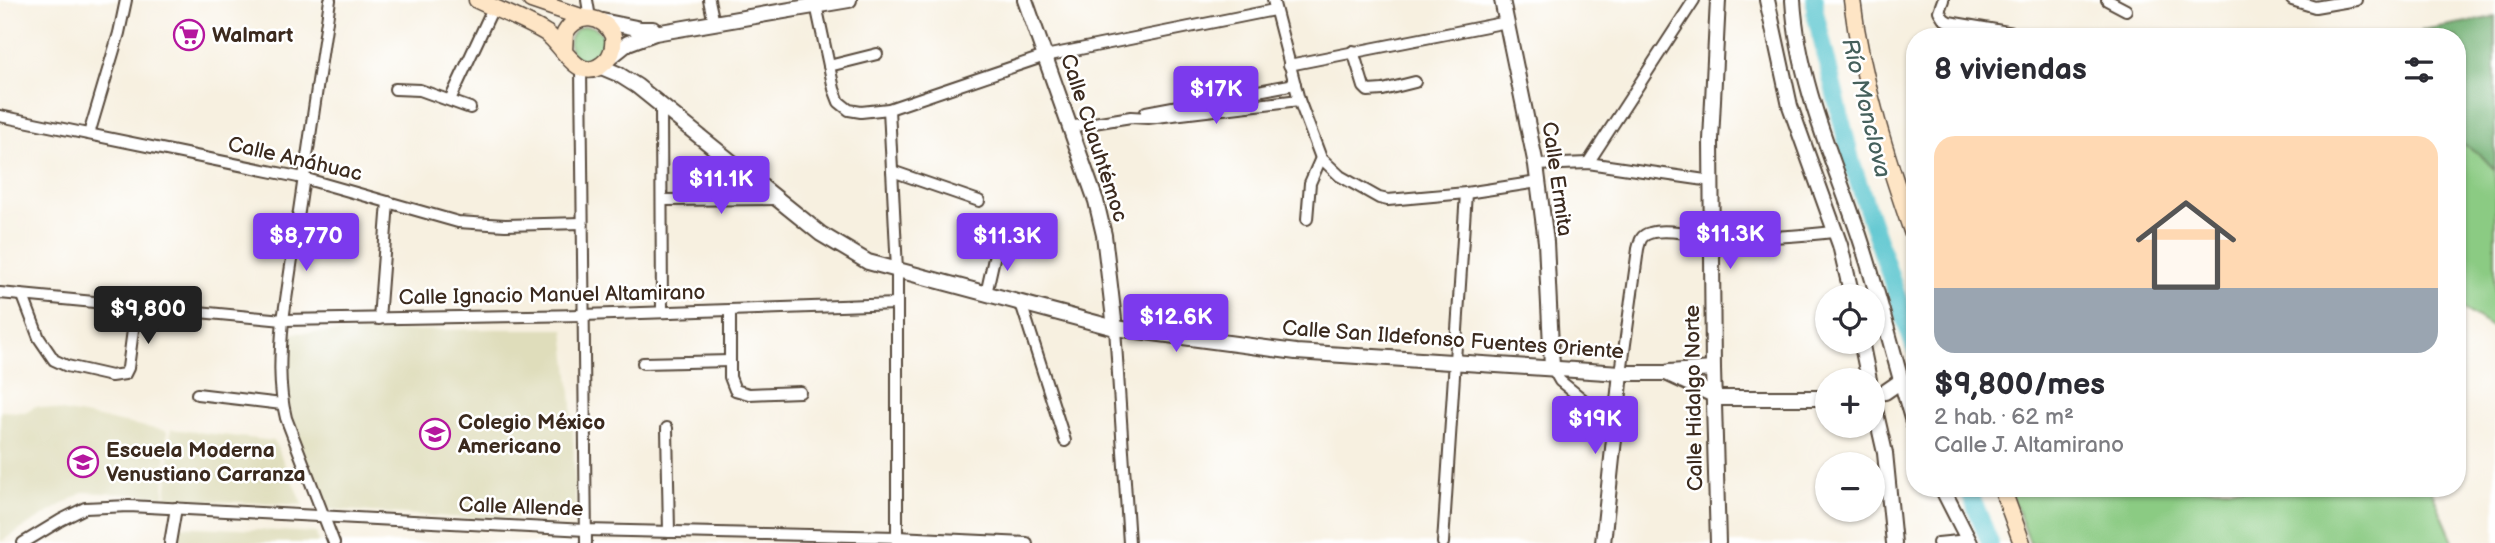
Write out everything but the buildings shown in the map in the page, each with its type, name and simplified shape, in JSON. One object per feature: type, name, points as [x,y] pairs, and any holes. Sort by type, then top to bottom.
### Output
[{"type":"main road","points":[[477,0],[548,35],[570,61],[580,67],[603,63],[614,41],[610,30],[592,19],[531,0]]},
{"type":"main road","points":[[1852,0],[1877,127],[1906,213]]},
{"type":"main road","points":[[564,51],[563,38],[568,27],[592,19]]},
{"type":"main road","points":[[2005,497],[2022,543]]},
{"type":"street","points":[[89,134],[126,0]]},
{"type":"street","points":[[330,0],[283,320],[280,360],[282,404],[334,543]]},
{"type":"street","points":[[587,0],[592,19],[641,29],[672,29]]},
{"type":"street","points":[[709,0],[714,23]]},
{"type":"street","points":[[603,63],[638,38],[672,29],[816,3],[849,0]]},
{"type":"street","name":"Calle Cuauhtémoc","points":[[1025,0],[1096,201],[1101,224],[1115,328],[1129,543]]},
{"type":"street","name":"Calle Ermita","points":[[1502,0],[1536,164],[1546,242],[1552,368]]},
{"type":"street","points":[[1588,163],[1694,0]]},
{"type":"street","points":[[1767,0],[1790,106],[1835,232],[1849,284]]},
{"type":"street","points":[[1793,0],[1806,78],[1826,145],[1867,259],[1906,398]]},
{"type":"street","points":[[1943,0],[1940,10],[1944,19],[1984,28]]},
{"type":"street","points":[[2107,0],[2126,10]]},
{"type":"street","points":[[2296,1],[2315,7],[2356,0]]},
{"type":"street","points":[[816,3],[839,102],[849,110],[861,112],[889,108],[1045,56],[1274,5],[1299,100],[1321,159],[1340,176],[1384,199],[1466,193],[1538,182]]},
{"type":"street","name":"Calle Hidalgo Norte","points":[[1718,543],[1713,369],[1711,117],[1722,3]]},
{"type":"street","points":[[450,100],[493,8]]},
{"type":"street","points":[[1289,65],[1507,22]]},
{"type":"street","points":[[1353,51],[1362,82],[1370,92],[1415,82]]},
{"type":"street","points":[[829,66],[877,54]]},
{"type":"street","name":"Calle San Ildefonso Fuentes Oriente","points":[[603,63],[661,105],[821,234],[868,262],[897,270],[1115,328],[1296,352],[1621,373],[1713,369]]},
{"type":"street","points":[[580,67],[586,543]]},
{"type":"street","points":[[1069,127],[1295,85]]},
{"type":"street","points":[[395,89],[421,90],[470,108]]},
{"type":"street","points":[[1130,117],[1148,118],[1299,100]]},
{"type":"street","points":[[661,105],[662,312]]},
{"type":"street","points":[[889,108],[897,270],[897,540]]},
{"type":"street","name":"Calle Anáhuac","points":[[0,116],[303,178],[458,222],[505,225],[582,223]]},
{"type":"street","points":[[1307,219],[1310,183],[1321,159]]},
{"type":"street","points":[[1536,164],[1588,163],[1712,181]]},
{"type":"street","points":[[892,172],[979,201]]},
{"type":"street","points":[[1443,543],[1466,193]]},
{"type":"street","points":[[662,200],[779,199]]},
{"type":"street","points":[[379,319],[388,202]]},
{"type":"street","points":[[1603,543],[1621,373],[1641,238],[1658,232],[1712,237],[1774,238],[1835,232]]},
{"type":"street","points":[[986,294],[997,245]]},
{"type":"street","name":"Calle Ignacio Manuel Altamirano","points":[[0,293],[283,320],[584,315],[897,304]]},
{"type":"street","points":[[23,296],[39,338],[54,360],[67,366],[111,376],[125,374],[128,368],[136,307]]},
{"type":"street","points":[[1021,303],[1065,441]]},
{"type":"street","points":[[730,311],[730,361],[732,385],[735,390],[742,393],[800,392]]},
{"type":"street","points":[[643,363],[730,361]]},
{"type":"street","points":[[1552,368],[1559,381],[1616,426]]},
{"type":"street","name":"Calle San Ildefonso Fuentes Oriente","points":[[1666,373],[1714,396],[1735,399],[1815,398]]},
{"type":"street","points":[[1885,392],[1901,381]]},
{"type":"street","points":[[197,394],[282,404]]},
{"type":"street","points":[[667,428],[669,531]]},
{"type":"street","points":[[1882,438],[1894,543]]},
{"type":"street","points":[[1938,543],[1969,541],[1947,497]]},
{"type":"street","name":"Calle Allende","points":[[23,543],[85,508],[130,506],[586,530],[1027,543]]},
{"type":"street","points":[[170,543],[176,508]]},
{"type":"shaded area","name":"Colegio México Americano","points":[[564,329],[572,404],[576,517],[464,518],[327,509],[305,459],[289,409],[286,333]]},
{"type":"shaded area","name":"Escuela Moderna Venustiano Carranza","points":[[36,406],[167,431],[164,496],[83,492],[0,542],[0,411],[25,412]]},
{"type":"shaded area","points":[[171,429],[274,441],[303,505],[166,499]]},
{"type":"shaded area","points":[[179,526],[316,533],[319,543],[177,543]]},
{"type":"green space","points":[[2495,17],[2495,170],[2480,154],[2466,146],[2466,28],[2433,28]]},
{"type":"green space","points":[[587,26],[600,31],[605,44],[600,57],[587,62],[574,57],[569,44],[574,31]]},
{"type":"green space","points":[[2466,146],[2480,154],[2495,170],[2495,329],[2466,311]]},
{"type":"green space","points":[[2012,497],[2434,497],[2454,543],[2030,543]]},
{"type":"waterway","name":"Río Monclova","points":[[1815,0],[1815,12],[1852,164],[1906,323]]},
{"type":"waterway","name":"Río Monclova","points":[[1972,497],[1990,543]]},
{"type":"place","name":"Walmart","points":[[189,35]]},
{"type":"place","name":"Colegio México Americano","points":[[435,434]]},
{"type":"place","name":"Escuela Moderna Venustiano Carranza","points":[[83,462]]}]
